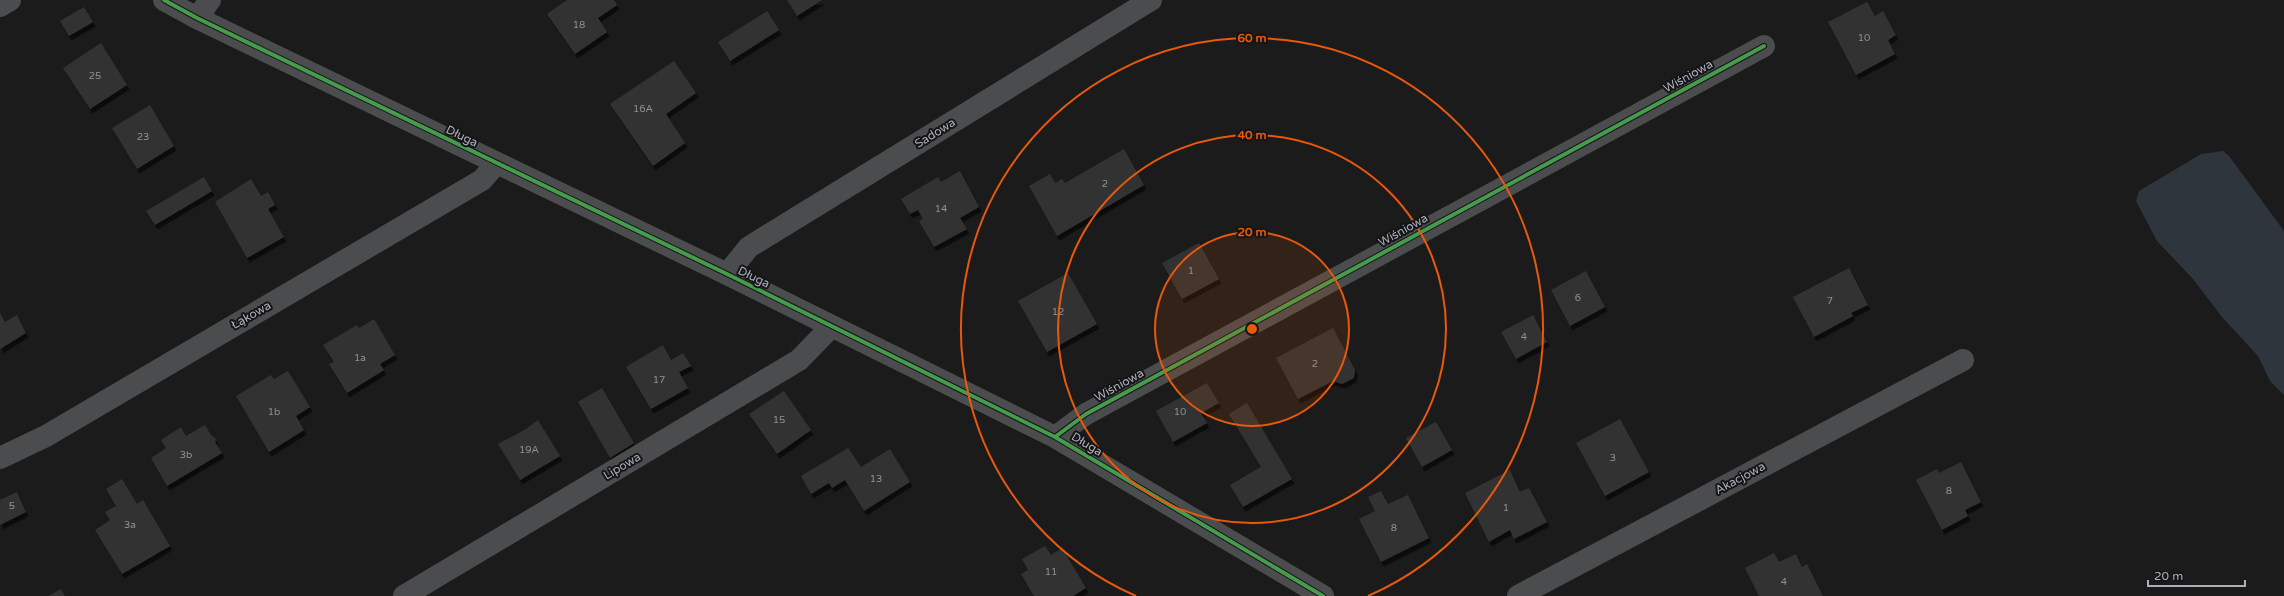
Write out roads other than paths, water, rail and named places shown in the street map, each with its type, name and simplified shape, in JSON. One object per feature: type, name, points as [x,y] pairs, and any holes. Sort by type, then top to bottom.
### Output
[{"type":"street","points":[[0,6],[10,0]]},
{"type":"street","name":"Długa","points":[[164,0],[197,18],[496,164],[727,274],[1055,437],[1323,596]]},
{"type":"street","points":[[197,18],[210,0]]},
{"type":"street","name":"Sadowa","points":[[727,274],[749,247],[1151,0]]},
{"type":"street","name":"Wiśniowa","points":[[1055,437],[1086,414],[1764,46]]},
{"type":"street","name":"Łąkowa","points":[[0,458],[46,436],[482,180],[496,164]]},
{"type":"street","name":"Lipowa","points":[[404,596],[799,360],[832,326]]},
{"type":"street","name":"Akacjowa","points":[[1518,596],[1963,360]]}]
